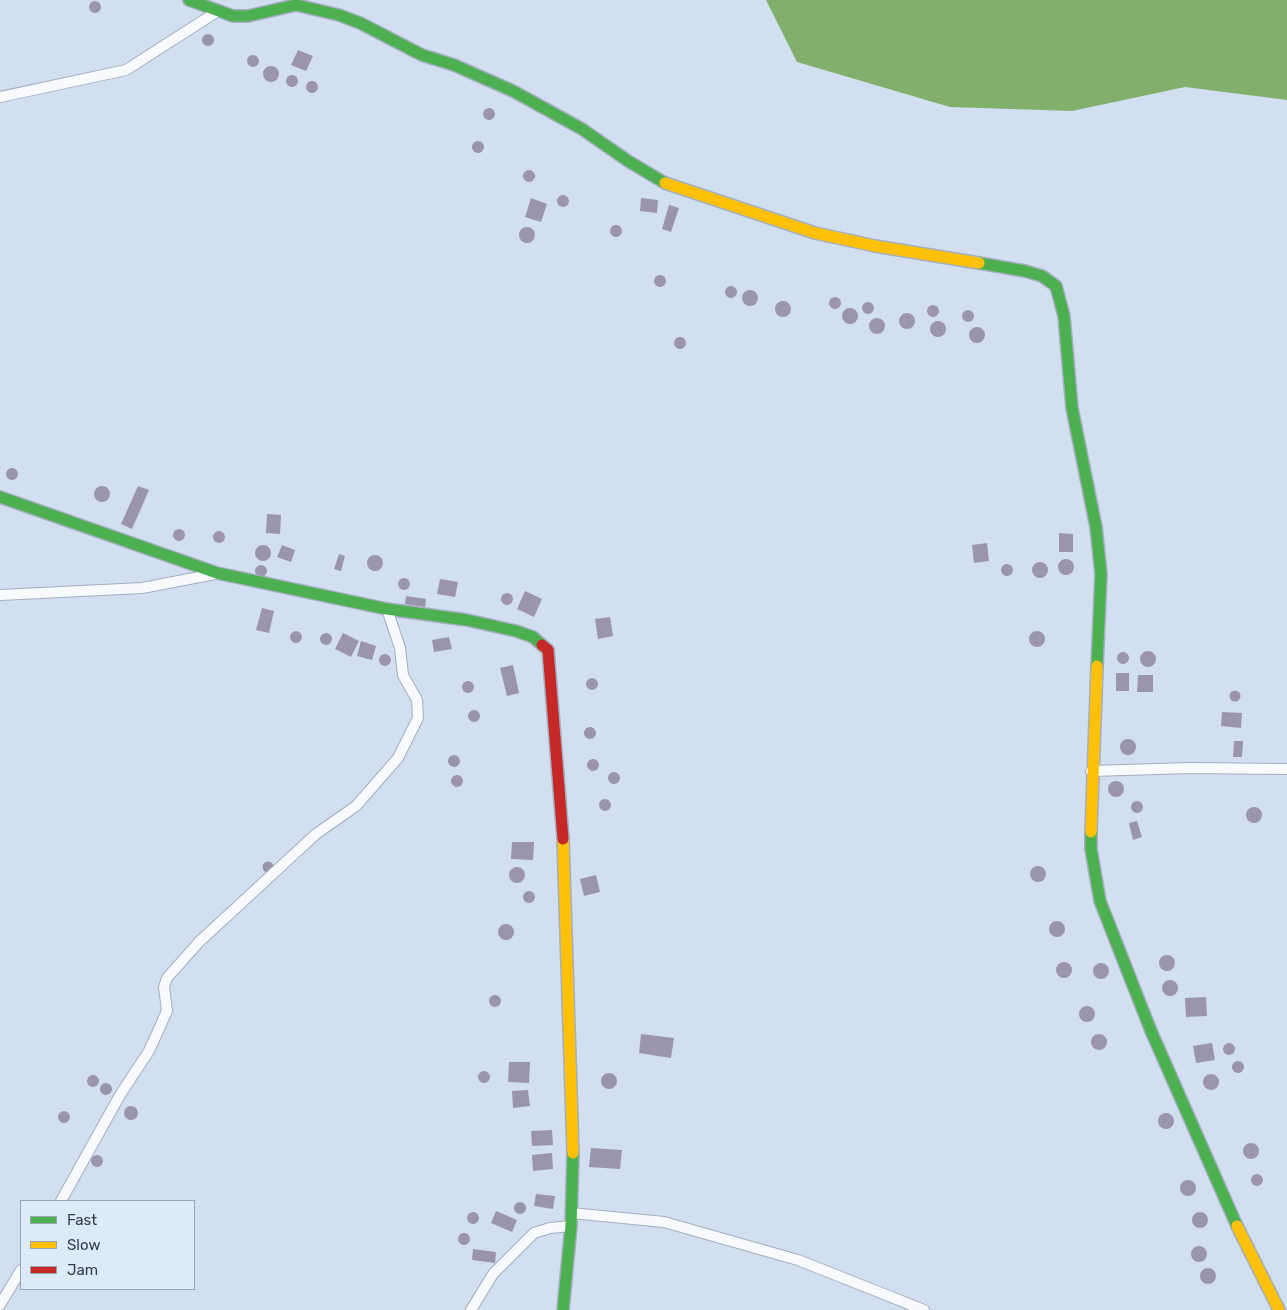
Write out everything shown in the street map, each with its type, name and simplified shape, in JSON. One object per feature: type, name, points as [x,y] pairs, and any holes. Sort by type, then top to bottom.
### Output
[{"type":"street","points":[[189,0],[233,16],[248,16],[296,5],[338,15],[422,55],[454,65],[514,91],[582,129],[628,162],[667,184],[815,233],[875,246],[1025,271],[1042,276],[1056,286],[1064,316],[1072,408],[1096,527],[1101,574],[1091,771],[1091,849],[1100,901],[1151,1031],[1238,1230],[1275,1308]]},
{"type":"street","points":[[0,97],[126,70],[218,11]]},
{"type":"street","points":[[0,497],[217,573],[387,609],[466,620],[516,631],[533,637],[548,650],[563,842],[573,1158],[571,1226],[563,1310]]},
{"type":"street","points":[[0,595],[142,588],[217,573]]},
{"type":"street","points":[[63,1200],[120,1095],[149,1051],[167,1011],[164,987],[167,978],[199,942],[316,834],[356,806],[398,758],[418,718],[417,700],[403,675],[400,648],[387,609]]},
{"type":"street","points":[[1091,771],[1190,768],[1287,769]]},
{"type":"street","points":[[571,1212],[664,1222],[798,1260],[924,1310]]},
{"type":"street","points":[[471,1310],[493,1274],[534,1233],[550,1228],[571,1226]]},
{"type":"street","points":[[0,1305],[20,1272]]},
{"type":"shaded area","points":[[766,0],[1287,0],[1287,100],[1185,87],[1072,111],[950,107],[797,62]]},
{"type":"building","points":[[95,1],[101,7],[95,13],[89,7]]},
{"type":"building","points":[[208,34],[214,40],[208,46],[202,40]]},
{"type":"building","points":[[298,50],[313,56],[306,71],[291,65]]},
{"type":"building","points":[[253,55],[259,61],[253,67],[247,61]]},
{"type":"building","points":[[271,66],[279,74],[271,82],[263,74]]},
{"type":"building","points":[[292,75],[298,81],[292,87],[286,81]]},
{"type":"building","points":[[312,81],[318,87],[312,93],[306,87]]},
{"type":"building","points":[[489,108],[495,114],[489,120],[483,114]]},
{"type":"building","points":[[478,141],[484,147],[478,153],[472,147]]},
{"type":"building","points":[[529,170],[535,176],[529,182],[523,176]]},
{"type":"building","points":[[563,195],[569,201],[563,207],[557,201]]},
{"type":"building","points":[[531,198],[547,204],[541,222],[525,217]]},
{"type":"building","points":[[641,198],[658,200],[657,213],[640,211]]},
{"type":"building","points":[[669,205],[679,208],[671,232],[662,229]]},
{"type":"building","points":[[616,225],[622,231],[616,237],[610,231]]},
{"type":"building","points":[[527,227],[535,235],[527,243],[519,235]]},
{"type":"building","points":[[660,275],[666,281],[660,287],[654,281]]},
{"type":"building","points":[[731,286],[737,292],[731,298],[725,292]]},
{"type":"building","points":[[750,290],[758,298],[750,306],[742,298]]},
{"type":"building","points":[[835,297],[841,303],[835,309],[829,303]]},
{"type":"building","points":[[783,301],[791,309],[783,317],[775,309]]},
{"type":"building","points":[[868,302],[874,308],[868,314],[862,308]]},
{"type":"building","points":[[933,305],[939,311],[933,317],[927,311]]},
{"type":"building","points":[[850,308],[858,316],[850,324],[842,316]]},
{"type":"building","points":[[968,310],[974,316],[968,322],[962,316]]},
{"type":"building","points":[[907,313],[915,321],[907,329],[899,321]]},
{"type":"building","points":[[877,318],[885,326],[877,334],[869,326]]},
{"type":"building","points":[[938,321],[946,329],[938,337],[930,329]]},
{"type":"building","points":[[977,327],[985,335],[977,343],[969,335]]},
{"type":"building","points":[[680,337],[686,343],[680,349],[674,343]]},
{"type":"building","points":[[10,468],[14,468],[18,474],[14,480],[10,480],[6,476],[6,472]]},
{"type":"building","points":[[102,486],[110,494],[102,502],[94,494]]},
{"type":"building","points":[[138,486],[149,490],[132,529],[121,524]]},
{"type":"building","points":[[267,514],[281,515],[280,534],[266,533]]},
{"type":"building","points":[[177,529],[181,529],[185,535],[181,541],[177,541],[173,537],[173,533]]},
{"type":"building","points":[[217,531],[221,531],[225,537],[221,543],[217,543],[213,539],[213,535]]},
{"type":"building","points":[[1059,533],[1073,534],[1073,552],[1059,552]]},
{"type":"building","points":[[987,543],[989,561],[974,563],[972,545]]},
{"type":"building","points":[[263,545],[271,553],[263,561],[255,553]]},
{"type":"building","points":[[282,545],[295,550],[291,562],[277,557]]},
{"type":"building","points":[[339,554],[345,556],[341,571],[334,569]]},
{"type":"building","points":[[375,555],[383,563],[375,571],[367,563]]},
{"type":"building","points":[[1066,559],[1074,567],[1066,575],[1058,567]]},
{"type":"building","points":[[1040,562],[1048,570],[1040,578],[1032,570]]},
{"type":"building","points":[[1007,564],[1013,570],[1007,576],[1001,570]]},
{"type":"building","points":[[259,565],[263,565],[267,571],[263,577],[259,577],[255,573],[255,569]]},
{"type":"building","points":[[402,578],[406,578],[410,584],[406,590],[402,590],[398,586],[398,582]]},
{"type":"building","points":[[440,579],[458,582],[455,597],[437,594]]},
{"type":"building","points":[[525,591],[542,599],[534,617],[517,609]]},
{"type":"building","points":[[505,593],[509,593],[513,599],[509,605],[505,605],[501,601],[501,597]]},
{"type":"building","points":[[406,596],[426,599],[425,607],[405,604]]},
{"type":"building","points":[[262,608],[274,611],[269,633],[256,630]]},
{"type":"building","points":[[610,617],[613,636],[598,639],[595,619]]},
{"type":"building","points":[[294,631],[298,631],[302,637],[298,643],[294,643],[290,639],[290,635]]},
{"type":"building","points":[[1037,631],[1045,639],[1037,647],[1029,639]]},
{"type":"building","points":[[324,633],[328,633],[332,639],[328,645],[324,645],[320,641],[320,637]]},
{"type":"building","points":[[343,633],[359,641],[351,657],[335,649]]},
{"type":"building","points":[[449,637],[452,649],[434,652],[432,640]]},
{"type":"building","points":[[361,641],[376,646],[372,660],[357,656]]},
{"type":"building","points":[[1148,651],[1156,659],[1148,667],[1140,659]]},
{"type":"building","points":[[1123,652],[1129,658],[1123,664],[1117,658]]},
{"type":"building","points":[[383,654],[387,654],[391,660],[387,666],[383,666],[379,662],[379,658]]},
{"type":"building","points":[[513,665],[519,693],[507,696],[500,668]]},
{"type":"building","points":[[1116,673],[1129,673],[1129,691],[1116,691]]},
{"type":"building","points":[[1138,675],[1153,675],[1153,692],[1137,692]]},
{"type":"building","points":[[590,678],[594,678],[598,684],[594,690],[590,690],[586,686],[586,682]]},
{"type":"building","points":[[466,681],[470,681],[474,687],[470,693],[466,693],[462,689],[462,685]]},
{"type":"building","points":[[1235,690],[1241,696],[1235,702],[1229,696]]},
{"type":"building","points":[[472,710],[476,710],[480,716],[476,722],[472,722],[468,718],[468,714]]},
{"type":"building","points":[[1222,712],[1242,713],[1241,728],[1221,726]]},
{"type":"building","points":[[588,727],[592,727],[596,733],[592,739],[588,739],[584,735],[584,731]]},
{"type":"building","points":[[1128,739],[1136,747],[1128,755],[1120,747]]},
{"type":"building","points":[[1234,741],[1243,741],[1242,757],[1233,757]]},
{"type":"building","points":[[452,755],[456,755],[460,761],[456,767],[452,767],[448,763],[448,759]]},
{"type":"building","points":[[591,759],[595,759],[599,765],[595,771],[591,771],[587,767],[587,763]]},
{"type":"building","points":[[612,772],[616,772],[620,778],[616,784],[612,784],[608,780],[608,776]]},
{"type":"building","points":[[455,775],[459,775],[463,781],[459,787],[455,787],[451,783],[451,779]]},
{"type":"building","points":[[1116,781],[1124,789],[1116,797],[1108,789]]},
{"type":"building","points":[[603,799],[607,799],[611,805],[607,811],[603,811],[599,807],[599,803]]},
{"type":"building","points":[[1137,801],[1143,807],[1137,813],[1131,807]]},
{"type":"building","points":[[1254,807],[1262,815],[1254,823],[1246,815]]},
{"type":"building","points":[[1137,821],[1142,837],[1133,840],[1129,823]]},
{"type":"building","points":[[512,842],[534,842],[533,860],[511,859]]},
{"type":"building","points":[[266,862],[270,862],[273,867],[272,871],[266,872],[263,869],[263,865]]},
{"type":"building","points":[[1038,866],[1046,874],[1038,882],[1030,874]]},
{"type":"building","points":[[517,867],[525,875],[517,883],[509,875]]},
{"type":"building","points":[[596,875],[600,892],[584,896],[580,879]]},
{"type":"building","points":[[527,891],[531,891],[535,897],[531,903],[527,903],[523,899],[523,895]]},
{"type":"building","points":[[1057,921],[1065,929],[1057,937],[1049,929]]},
{"type":"building","points":[[506,924],[514,932],[506,940],[498,932]]},
{"type":"building","points":[[1167,955],[1175,963],[1167,971],[1159,963]]},
{"type":"building","points":[[1064,962],[1072,970],[1064,978],[1056,970]]},
{"type":"building","points":[[1101,963],[1109,971],[1101,979],[1093,971]]},
{"type":"building","points":[[1170,980],[1178,988],[1170,996],[1162,988]]},
{"type":"building","points":[[493,995],[497,995],[501,1001],[497,1007],[493,1007],[489,1003],[489,999]]},
{"type":"building","points":[[1206,997],[1207,1016],[1186,1017],[1185,998]]},
{"type":"building","points":[[1087,1006],[1095,1014],[1087,1022],[1079,1014]]},
{"type":"building","points":[[641,1034],[674,1038],[671,1058],[639,1053]]},
{"type":"building","points":[[1099,1034],[1107,1042],[1099,1050],[1091,1042]]},
{"type":"building","points":[[1212,1043],[1215,1060],[1196,1063],[1193,1046]]},
{"type":"building","points":[[1229,1043],[1235,1049],[1229,1055],[1223,1049]]},
{"type":"building","points":[[1238,1061],[1244,1067],[1238,1073],[1232,1067]]},
{"type":"building","points":[[509,1062],[530,1062],[529,1083],[508,1082]]},
{"type":"building","points":[[482,1071],[486,1071],[490,1077],[486,1083],[482,1083],[478,1079],[478,1075]]},
{"type":"building","points":[[609,1073],[617,1081],[609,1089],[601,1081]]},
{"type":"building","points":[[1211,1074],[1219,1082],[1211,1090],[1203,1082]]},
{"type":"building","points":[[91,1075],[95,1075],[99,1081],[95,1087],[91,1087],[87,1083],[87,1079]]},
{"type":"building","points":[[104,1083],[108,1083],[112,1089],[108,1095],[104,1095],[100,1091],[100,1087]]},
{"type":"building","points":[[528,1090],[530,1106],[513,1108],[512,1091]]},
{"type":"building","points":[[128,1106],[134,1106],[138,1113],[134,1120],[128,1120],[124,1116],[124,1110]]},
{"type":"building","points":[[62,1111],[66,1111],[70,1117],[66,1123],[62,1123],[58,1119],[58,1115]]},
{"type":"building","points":[[1166,1113],[1174,1121],[1166,1129],[1158,1121]]},
{"type":"building","points":[[552,1130],[553,1145],[532,1146],[531,1131]]},
{"type":"building","points":[[1251,1143],[1259,1151],[1251,1159],[1243,1151]]},
{"type":"building","points":[[591,1148],[622,1150],[620,1169],[589,1167]]},
{"type":"building","points":[[552,1153],[553,1169],[533,1171],[532,1155]]},
{"type":"building","points":[[95,1155],[99,1155],[103,1161],[99,1167],[95,1167],[91,1163],[91,1159]]},
{"type":"building","points":[[1257,1174],[1263,1180],[1257,1186],[1251,1180]]},
{"type":"building","points":[[1188,1180],[1196,1188],[1188,1196],[1180,1188]]},
{"type":"building","points":[[536,1194],[555,1196],[553,1209],[534,1206]]},
{"type":"building","points":[[518,1202],[522,1202],[526,1208],[522,1214],[518,1214],[514,1210],[514,1206]]},
{"type":"building","points":[[496,1211],[517,1220],[512,1232],[491,1223]]},
{"type":"building","points":[[471,1212],[475,1212],[479,1218],[475,1224],[471,1224],[467,1220],[467,1216]]},
{"type":"building","points":[[1200,1212],[1208,1220],[1200,1228],[1192,1220]]},
{"type":"building","points":[[462,1233],[466,1233],[470,1239],[466,1245],[462,1245],[458,1241],[458,1237]]},
{"type":"building","points":[[1199,1246],[1207,1254],[1199,1262],[1191,1254]]},
{"type":"building","points":[[473,1249],[496,1252],[495,1263],[472,1260]]},
{"type":"building","points":[[1208,1268],[1216,1276],[1208,1284],[1200,1276]]},
{"type":"traffic: fast","points":[[189,0],[233,16],[248,16],[296,5],[339,15],[360,23],[422,55],[454,65],[513,91],[582,129],[628,161],[665,183]]},
{"type":"traffic: fast","points":[[979,263],[1042,276],[1056,286],[1064,316],[1072,408],[1096,527],[1101,574],[1097,666]]},
{"type":"traffic: fast","points":[[0,497],[217,573],[387,609],[467,620],[516,631],[533,637],[542,645]]},
{"type":"traffic: fast","points":[[1091,832],[1091,849],[1100,901],[1151,1031],[1237,1226]]},
{"type":"traffic: fast","points":[[563,1310],[571,1226],[573,1153]]},
{"type":"traffic: slow","points":[[665,183],[815,233],[875,246],[979,263]]},
{"type":"traffic: slow","points":[[1091,832],[1097,666]]},
{"type":"traffic: slow","points":[[563,839],[573,1153]]},
{"type":"traffic: slow","points":[[1237,1226],[1279,1310]]},
{"type":"traffic: jam","points":[[542,645],[548,650],[563,839]]}]
